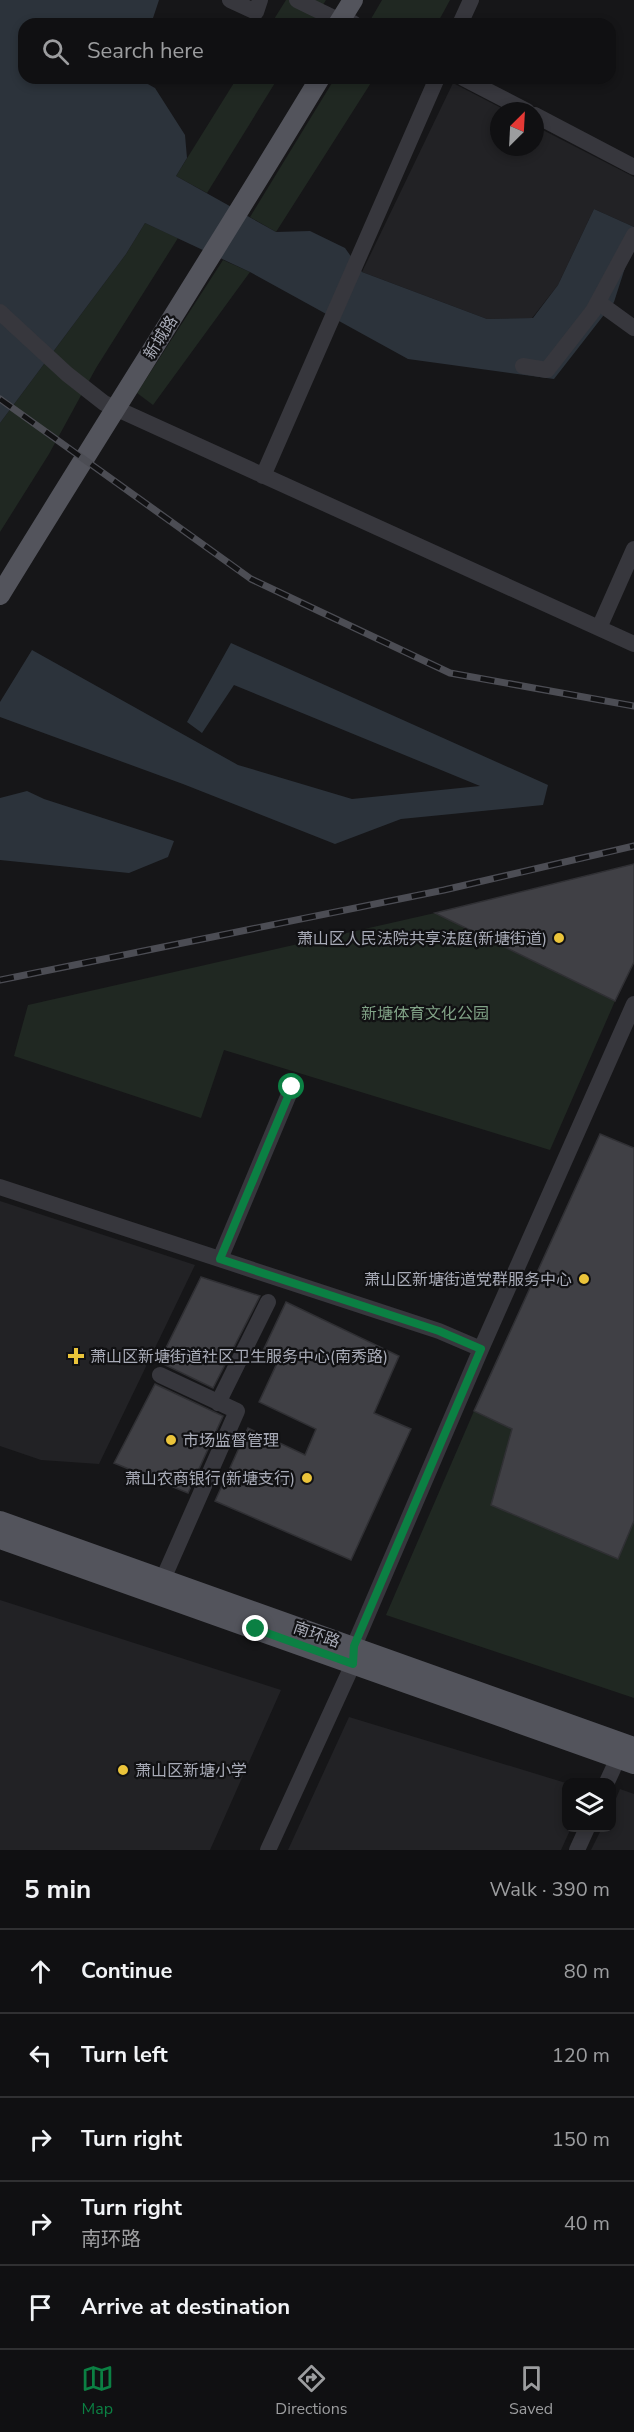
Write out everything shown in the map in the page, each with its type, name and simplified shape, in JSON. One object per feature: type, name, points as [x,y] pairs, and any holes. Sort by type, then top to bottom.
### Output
[{"type":"main road","points":[[349,18],[353,0]]},
{"type":"main road","points":[[352,18],[367,0]]},
{"type":"main road","name":"新城路","points":[[0,595],[109,406],[302,84]]},
{"type":"main road","name":"新城路","points":[[0,572],[228,230],[316,84]]},
{"type":"main road","name":"南环路","points":[[0,1521],[163,1579],[353,1655],[629,1756]]},
{"type":"main road","name":"南环路","points":[[0,1539],[353,1655]]},
{"type":"street","points":[[230,0],[256,12],[260,0]]},
{"type":"street","points":[[297,0],[337,18]]},
{"type":"street","points":[[463,18],[471,0]]},
{"type":"street","points":[[263,476],[434,84]]},
{"type":"street","points":[[475,84],[510,102]]},
{"type":"street","points":[[544,120],[634,167]]},
{"type":"street","points":[[523,366],[547,370],[598,303],[634,235]]},
{"type":"street","points":[[598,303],[634,328]]},
{"type":"street","points":[[0,312],[67,374],[109,406],[634,644]]},
{"type":"street","points":[[599,628],[634,549]]},
{"type":"street","points":[[268,1850],[353,1655],[481,1349],[634,1004]]},
{"type":"street","points":[[220,1259],[292,1087]]},
{"type":"street","points":[[0,1187],[439,1331],[481,1349]]},
{"type":"street","points":[[218,1403],[268,1302]]},
{"type":"street","points":[[160,1375],[237,1411],[163,1579]]},
{"type":"street","points":[[611,1778],[629,1756]]},
{"type":"street","points":[[577,1850],[585,1832]]},
{"type":"shaded area","points":[[0,0],[159,0],[153,18],[18,18],[18,84],[148,84],[155,88],[185,135],[187,158],[176,176],[276,232],[310,231],[345,248],[362,272],[487,319],[533,318],[558,285],[594,209],[634,227],[634,240],[614,302],[554,379],[408,359],[250,272],[145,223],[126,254],[0,423]]},
{"type":"shaded area","points":[[453,84],[490,102],[490,156],[544,156],[544,131],[634,177],[634,227],[594,209],[558,285],[532,318],[487,319],[362,272]]},
{"type":"shaded area","points":[[231,643],[548,785],[543,805],[401,819],[335,844],[183,784],[0,717],[0,702],[32,650],[238,765],[352,799],[480,786],[234,685],[202,733],[187,722]]},
{"type":"shaded area","points":[[27,791],[44,799],[174,841],[168,857],[129,873],[0,860],[0,798]]},
{"type":"shaded area","name":"萧山区新塘街道社区卫生服务中心(南秀路)","points":[[0,1201],[195,1265],[99,1464],[41,1460],[0,1446]]},
{"type":"shaded area","name":"萧山区新塘小学","points":[[0,1600],[281,1690],[210,1850],[0,1850]]},
{"type":"shaded area","points":[[349,1717],[562,1782],[562,1832],[569,1832],[561,1850],[288,1850]]},
{"type":"shaded area","points":[[620,1789],[634,1794],[634,1850],[591,1850],[600,1832],[616,1832],[616,1798]]},
{"type":"green space","points":[[286,0],[326,0],[315,18],[275,18]]},
{"type":"green space","points":[[382,0],[450,0],[440,18],[372,18]]},
{"type":"green space","points":[[233,84],[274,84],[207,193],[176,176]]},
{"type":"green space","points":[[331,84],[370,84],[276,232],[250,217]]},
{"type":"green space","points":[[145,223],[178,238],[96,368],[49,454],[0,532],[0,423],[126,254]]},
{"type":"green space","points":[[223,260],[250,272],[153,405],[137,393]]},
{"type":"green space","name":"新塘体育文化公园","points":[[435,913],[615,1001],[550,1150],[224,1050],[201,1118],[14,1056],[28,1005]]},
{"type":"green space","points":[[474,1411],[512,1429],[492,1505],[618,1559],[634,1521],[634,1698],[386,1615]]},
{"type":"building","name":"萧山区人民法院共享法庭(新塘街道)","points":[[634,864],[634,962],[615,1001],[435,913]]},
{"type":"building","name":"萧山区新塘街道党群服务中心","points":[[600,1134],[634,1148],[634,1521],[618,1559],[491,1505],[512,1429],[474,1411]]},
{"type":"building","points":[[201,1277],[260,1296],[213,1388],[159,1362]]},
{"type":"building","name":"萧山农商银行(新塘支行)","points":[[286,1302],[399,1356],[374,1413],[411,1429],[351,1560],[215,1501],[248,1428],[305,1455],[316,1429],[259,1402],[278,1361],[262,1353]]},
{"type":"building","name":"市场监督管理","points":[[155,1384],[223,1416],[188,1493],[114,1463]]},
{"type":"railway","points":[[0,399],[251,579],[450,673],[634,706]]},
{"type":"railway","points":[[0,980],[444,890],[634,846]]},
{"type":"place","name":"萧山区人民法院共享法庭(新塘街道)","points":[[559,938]]},
{"type":"place","name":"萧山区新塘街道党群服务中心","points":[[584,1279]]},
{"type":"place","name":"萧山区新塘街道社区卫生服务中心(南秀路)","points":[[76,1356]]},
{"type":"place","name":"市场监督管理","points":[[171,1440]]},
{"type":"place","name":"萧山农商银行(新塘支行)","points":[[307,1478]]},
{"type":"place","name":"萧山区新塘小学","points":[[123,1770]]},
{"type":"route","points":[[256,1629],[353,1664],[354,1646],[481,1349],[439,1331],[220,1259],[292,1087]]}]
